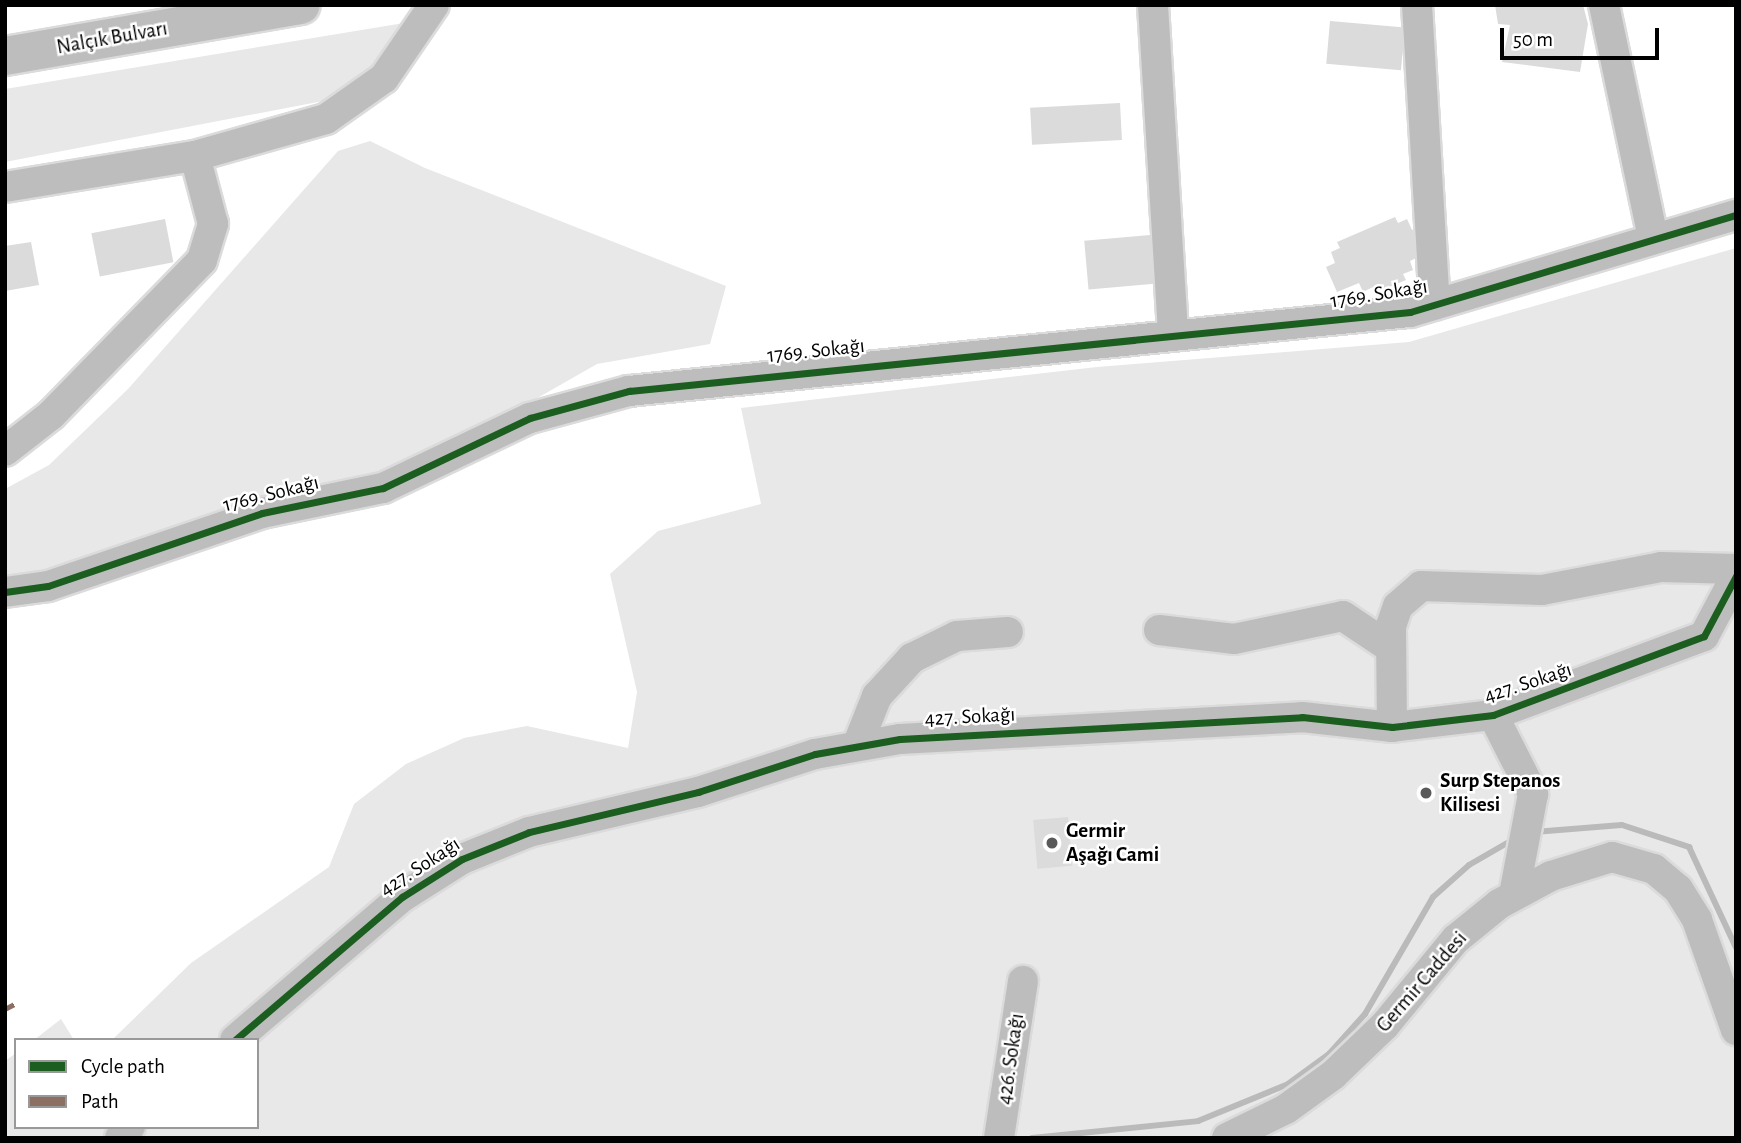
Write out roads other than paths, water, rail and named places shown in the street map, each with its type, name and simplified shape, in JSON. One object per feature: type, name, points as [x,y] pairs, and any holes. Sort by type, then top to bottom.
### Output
[{"type":"highway","name":"Nalçık Bulvarı","points":[[5,56],[300,5]]},
{"type":"street","points":[[5,187],[195,156],[346,107],[399,61],[434,5]]},
{"type":"street","points":[[1153,5],[1173,335]]},
{"type":"street","points":[[1417,5],[1435,304]]},
{"type":"street","points":[[1604,5],[1653,238]]},
{"type":"street","points":[[5,451],[76,391],[202,260],[213,224],[195,156]]},
{"type":"street","name":"1769. Sokağı","points":[[5,592],[48,586],[239,520],[383,488],[530,418],[586,400],[716,379],[1173,335],[1435,304],[1736,215]]},
{"type":"street","points":[[1392,727],[1388,646],[1398,606],[1431,583],[1542,590],[1661,567],[1736,569]]},
{"type":"street","name":"427. Sokağı","points":[[237,1038],[402,897],[462,859],[529,832],[698,792],[857,746],[1302,717],[1392,727],[1493,715],[1704,636],[1736,576]]},
{"type":"street","points":[[1159,631],[1234,639],[1343,616],[1388,646]]},
{"type":"street","points":[[857,746],[877,696],[912,658],[957,636],[1008,632]]},
{"type":"street","points":[[1493,715],[1533,794],[1514,895]]},
{"type":"street","name":"Germir Caddesi","points":[[1227,1138],[1286,1109],[1332,1075],[1385,1025],[1456,939],[1514,895],[1612,857],[1654,869],[1678,889],[1697,920],[1736,1030]]},
{"type":"street","name":"426. Sokağı","points":[[999,1138],[1023,981]]},
{"type":"waterway","points":[[1534,832],[1622,825],[1689,847],[1736,948]]},
{"type":"waterway","points":[[1032,1138],[1198,1121],[1288,1084],[1329,1054],[1365,1014],[1433,897],[1469,865],[1514,839]]},
{"type":"place","name":"Surp Stepanos Kilisesi","points":[[1426,793]]},
{"type":"place","name":"Germir Aşağı Cami","points":[[1052,843]]}]
